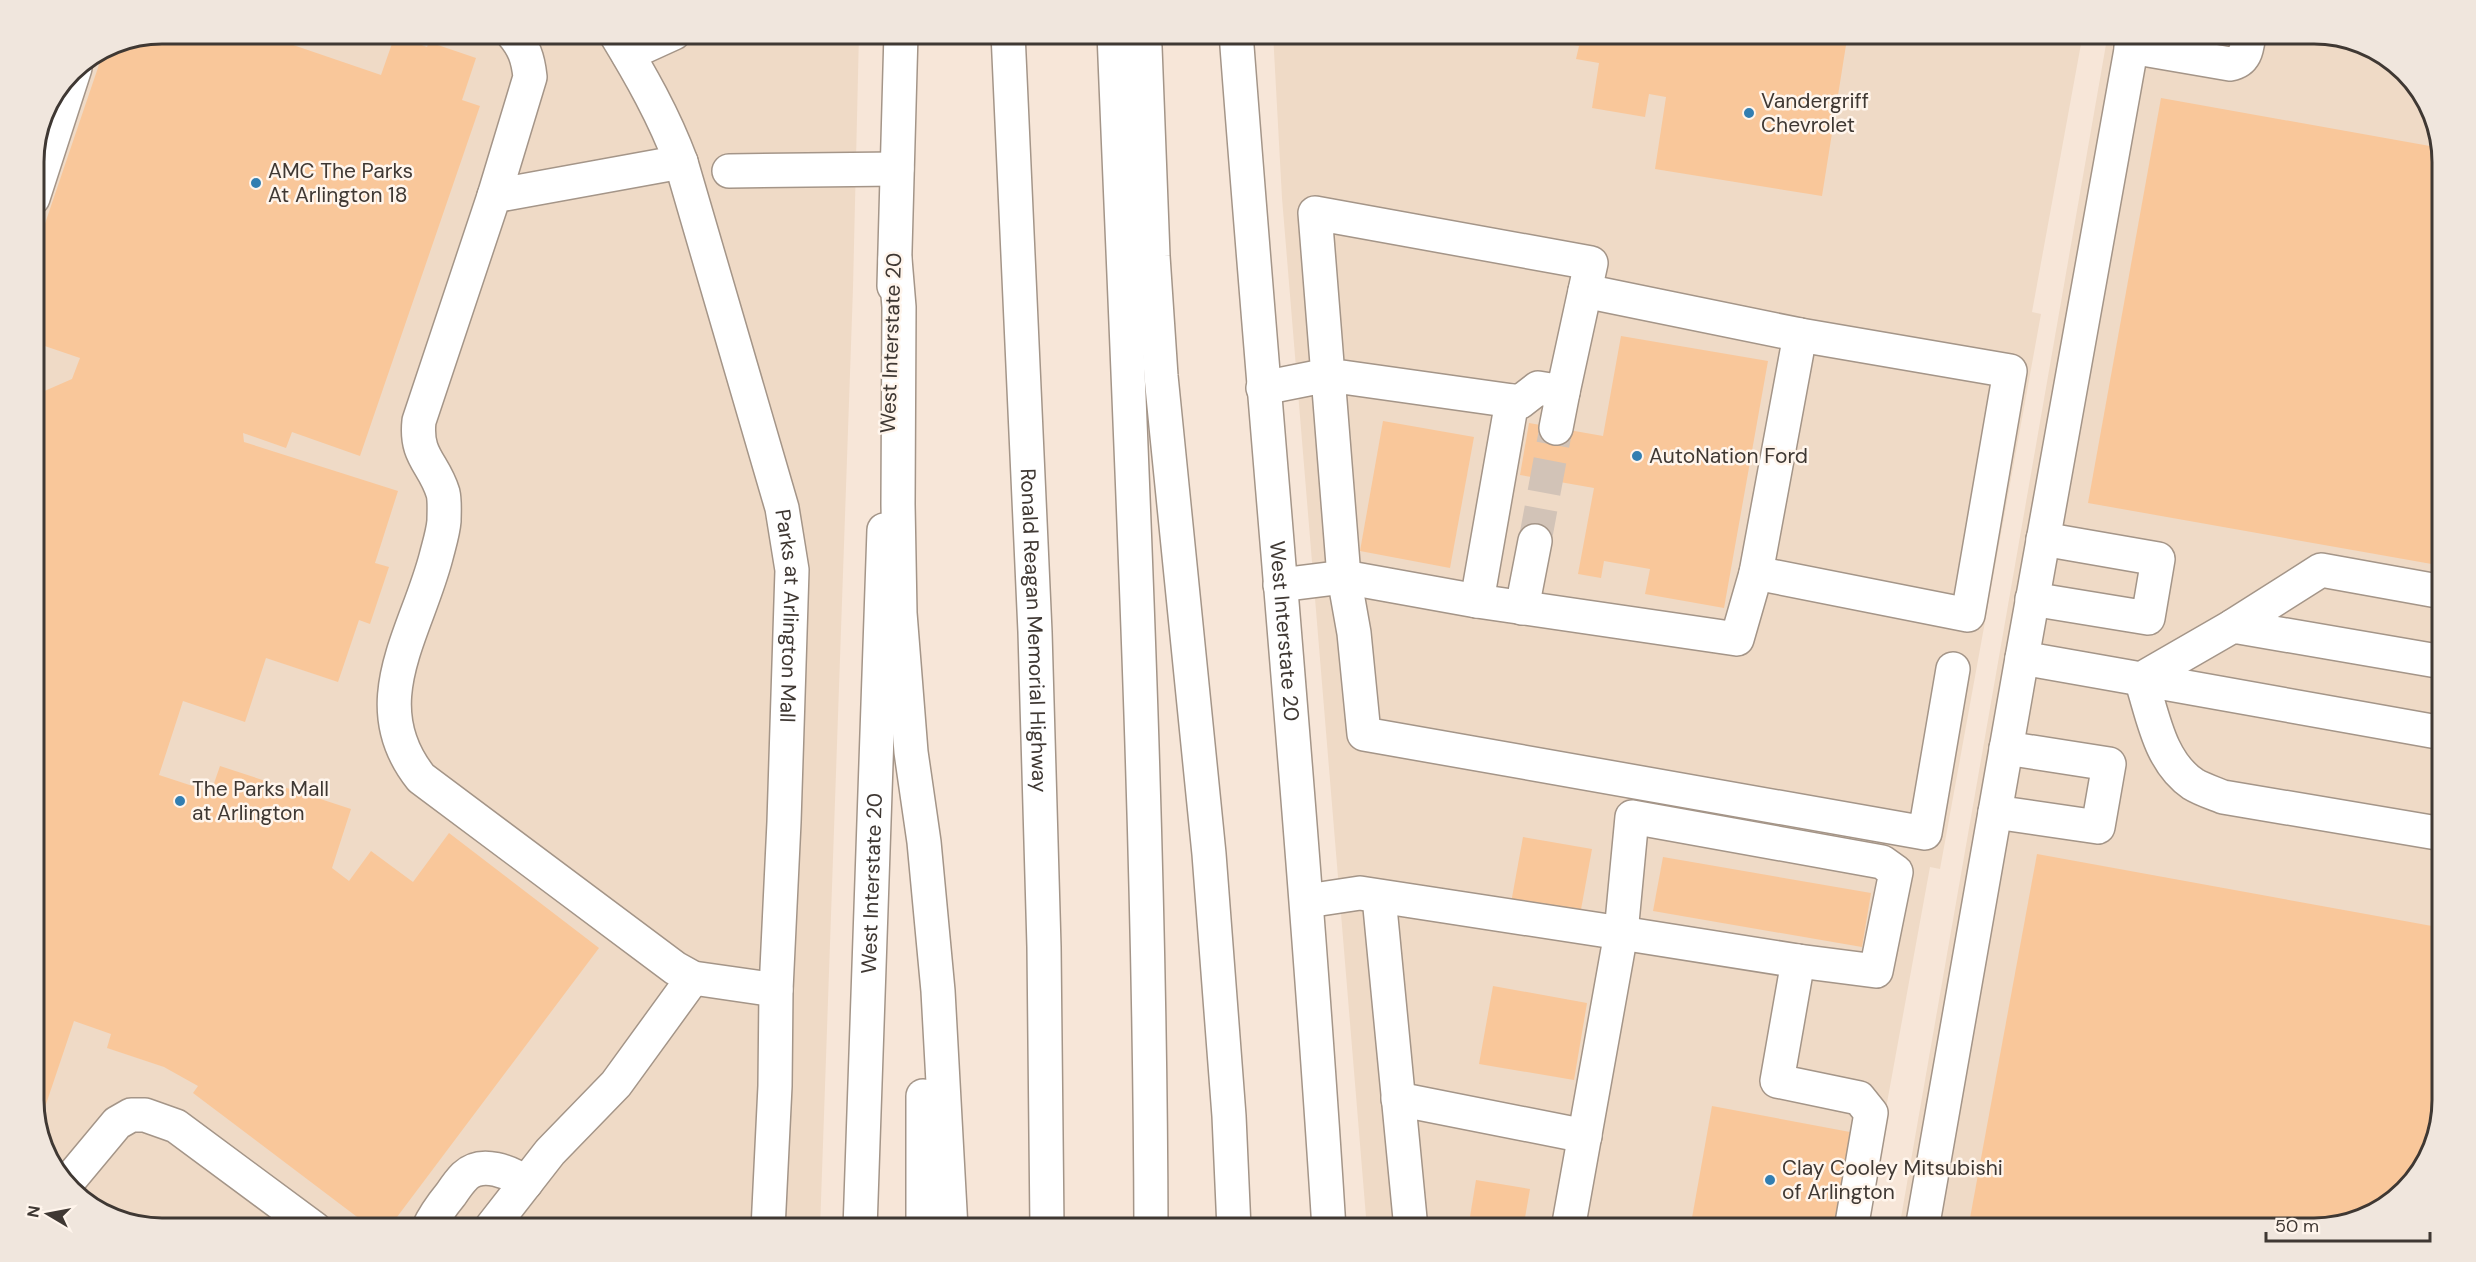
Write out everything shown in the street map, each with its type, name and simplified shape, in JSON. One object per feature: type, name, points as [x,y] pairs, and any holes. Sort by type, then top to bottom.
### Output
[{"type":"main road","points":[[522,44],[528,59],[530,77],[494,196],[419,421],[417,437],[422,454],[443,494],[444,521],[432,574],[399,669],[393,711],[397,736],[407,759],[421,778],[675,968],[693,978],[776,990]]},
{"type":"main road","name":"Parks at Arlington Mall","points":[[621,44],[661,114],[681,162],[782,508],[792,570],[769,1218]]},
{"type":"main road","name":"West Interstate 20","points":[[860,1218],[895,260],[897,168],[894,44]]},
{"type":"main road","name":"Ronald Reagan Memorial Highway","points":[[1008,44],[1035,644],[1044,947],[1047,1218]]},
{"type":"main road","points":[[1114,44],[1140,680],[1150,1029],[1151,1218]]},
{"type":"main road","points":[[1143,44],[1161,375],[1209,854],[1229,1116],[1234,1218]]},
{"type":"main road","name":"West Interstate 20","points":[[1237,44],[1263,388],[1307,901],[1328,1218]]},
{"type":"main road","points":[[1924,1218],[2132,44]]},
{"type":"main road","points":[[2149,44],[2230,64],[2238,63],[2245,56],[2247,44]]},
{"type":"main road","points":[[44,164],[68,89]]},
{"type":"main road","points":[[494,196],[681,162]]},
{"type":"main road","points":[[729,171],[897,168]]},
{"type":"main road","points":[[1556,428],[1591,263],[1315,213],[1344,577],[1354,633],[1364,734],[1925,832],[1953,669]]},
{"type":"main road","points":[[895,260],[899,308],[900,613],[911,752],[924,842],[938,991],[950,1218]]},
{"type":"main road","points":[[1585,291],[1800,335],[2010,371],[1968,615],[1756,573]]},
{"type":"main road","points":[[1280,585],[1344,577],[1477,602],[1737,639],[1756,573],[1800,335]]},
{"type":"main road","points":[[1263,388],[1328,375],[1520,402],[1538,388],[1563,392]]},
{"type":"main road","points":[[1477,602],[1512,401]]},
{"type":"main road","points":[[2032,599],[2148,618],[2158,559],[2043,538]]},
{"type":"main road","points":[[1522,608],[1535,541]]},
{"type":"main road","points":[[2141,680],[2233,626],[2321,570],[2432,590]]},
{"type":"main road","points":[[2233,626],[2432,660]]},
{"type":"main road","points":[[2022,658],[2432,731]]},
{"type":"main road","points":[[2141,680],[2164,750],[2176,769],[2193,784],[2223,797],[2432,832]]},
{"type":"main road","points":[[1995,812],[2098,827],[2109,764],[2006,748]]},
{"type":"main road","points":[[911,752],[912,852],[921,992],[922,1218]]},
{"type":"main road","points":[[1307,901],[1360,893],[1621,933],[1798,962],[1876,971],[1896,872],[1882,862],[1632,817],[1621,933],[1570,1218]]},
{"type":"main road","points":[[1379,897],[1410,1218]]},
{"type":"main road","points":[[1798,962],[1778,1081],[1858,1098],[1871,1113],[1853,1218]]},
{"type":"main road","points":[[498,1218],[550,1152],[616,1084],[693,978]]},
{"type":"main road","points":[[1398,1099],[1586,1136]]},
{"type":"main road","points":[[72,1177],[117,1123],[131,1115],[145,1115],[176,1126],[300,1218]]},
{"type":"main road","points":[[434,1218],[467,1174],[479,1169],[512,1174],[526,1183]]},
{"type":"shaded area","points":[[161,44],[859,44],[853,288],[820,1218],[161,1218],[116,1210],[96,1199],[63,1166],[50,1139],[44,1109],[44,153],[50,123],[63,96],[89,68],[102,59],[123,50]]},
{"type":"shaded area","points":[[1274,44],[2081,44],[2032,312],[2041,314],[1940,869],[1930,867],[1866,1218],[1366,1218],[1282,198]]},
{"type":"shaded area","points":[[2106,44],[2315,44],[2360,52],[2380,63],[2413,96],[2426,123],[2432,153],[2432,1101],[2430,1123],[2393,1188],[2387,1194],[2360,1210],[2330,1217],[1901,1218]]},
{"type":"building","name":"The Parks Mall at Arlington","points":[[161,44],[290,44],[381,75],[392,44],[419,44],[427,47],[428,44],[435,44],[476,58],[462,100],[480,106],[360,456],[292,432],[286,448],[243,433],[244,442],[398,491],[375,563],[389,567],[370,624],[359,620],[338,682],[266,658],[245,722],[183,701],[159,775],[211,792],[220,766],[351,809],[332,868],[349,881],[371,851],[413,882],[449,833],[599,948],[396,1218],[358,1218],[193,1093],[198,1086],[164,1067],[107,1048],[111,1034],[74,1021],[44,1110],[44,391],[72,379],[80,358],[44,346],[44,227],[101,60],[123,50]]},
{"type":"building","name":"Vandergriff Chevrolet","points":[[1568,44],[1846,45],[1822,196],[1655,169],[1666,97],[1649,94],[1645,117],[1592,108],[1599,63],[1576,59],[1579,46]]},
{"type":"building","points":[[2161,98],[2431,146],[2432,564],[2088,503]]},
{"type":"building","name":"AutoNation Ford","points":[[1621,336],[1768,361],[1724,608],[1645,594],[1650,569],[1604,561],[1601,578],[1578,574],[1594,488],[1520,475],[1529,423],[1603,436]]},
{"type":"building","points":[[1383,421],[1474,437],[1450,568],[1360,551]]},
{"type":"building","points":[[1523,837],[1592,849],[1580,915],[1511,903]]},
{"type":"building","points":[[2037,854],[2432,926],[2430,1124],[2426,1139],[2413,1166],[2387,1194],[2374,1203],[2345,1214],[2315,1218],[1970,1218]]},
{"type":"building","points":[[1663,857],[1871,893],[1862,947],[1653,911]]},
{"type":"building","points":[[1493,986],[1587,1003],[1574,1080],[1479,1064]]},
{"type":"building","name":"Clay Cooley Mitsubishi of Arlington","points":[[1712,1106],[1850,1132],[1835,1218],[1692,1218]]},
{"type":"building","points":[[1476,1180],[1530,1189],[1525,1218],[1470,1218]]},
{"type":"tunnel","points":[[1535,541],[1556,428]]},
{"type":"place","name":"Vandergriff Chevrolet","points":[[1749,113]]},
{"type":"place","name":"AMC The Parks At Arlington 18","points":[[256,183]]},
{"type":"place","name":"AutoNation Ford","points":[[1637,456]]},
{"type":"place","name":"The Parks Mall at Arlington","points":[[180,801]]},
{"type":"place","name":"Clay Cooley Mitsubishi of Arlington","points":[[1770,1180]]}]
